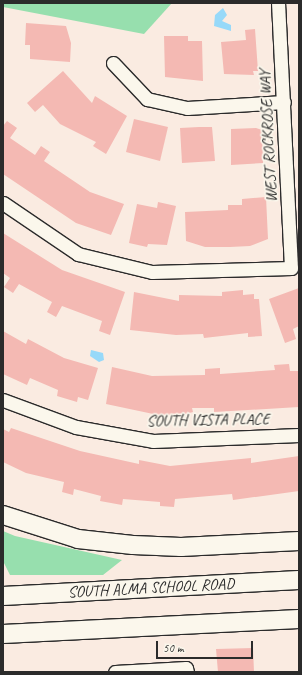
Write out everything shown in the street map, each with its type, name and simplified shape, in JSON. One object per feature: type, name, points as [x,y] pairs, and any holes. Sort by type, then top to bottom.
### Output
[{"type":"main road","points":[[3,516],[78,538],[140,546],[299,541]]},
{"type":"main road","name":"SOUTH ALMA SCHOOL ROAD","points":[[3,596],[299,580]]},
{"type":"main road","points":[[3,634],[299,619]]},
{"type":"street","name":"WEST ROCKROSE WAY","points":[[3,203],[78,254],[152,272],[291,268],[278,3]]},
{"type":"street","points":[[113,63],[147,99],[188,108],[284,102]]},
{"type":"street","name":"SOUTH VISTA PLACE","points":[[3,400],[76,427],[153,441],[299,435]]},
{"type":"street","points":[[115,672],[186,670]]},
{"type":"green space","points":[[3,3],[172,3],[144,34],[3,7]]},
{"type":"green space","points":[[3,531],[15,536],[122,560],[103,575],[10,575],[3,561]]},
{"type":"water","points":[[223,8],[227,15],[222,21],[231,25],[231,31],[214,26],[215,15]]},
{"type":"water","points":[[91,350],[103,353],[104,360],[99,362],[90,356]]},
{"type":"building","points":[[26,23],[66,26],[71,43],[70,62],[30,59],[30,45],[25,45]]},
{"type":"building","points":[[255,29],[258,71],[253,71],[254,75],[224,74],[221,42],[246,40],[245,30]]},
{"type":"building","points":[[164,36],[188,36],[188,41],[202,41],[203,81],[165,77]]},
{"type":"building","points":[[63,71],[92,103],[95,96],[127,116],[106,154],[93,146],[96,142],[60,124],[43,105],[35,112],[27,103]]},
{"type":"building","points":[[134,119],[168,127],[160,161],[126,152]]},
{"type":"building","points":[[7,121],[17,128],[10,138],[35,155],[41,146],[50,152],[44,161],[90,192],[124,204],[111,235],[76,223],[3,174],[3,126]]},
{"type":"building","points":[[212,127],[215,161],[182,163],[180,128]]},
{"type":"building","points":[[256,128],[262,130],[263,163],[231,165],[231,129]]},
{"type":"building","points":[[266,197],[268,239],[250,246],[230,247],[205,247],[186,241],[185,212],[228,210],[228,205],[242,205],[242,199]]},
{"type":"building","points":[[158,202],[176,206],[167,245],[148,244],[147,247],[129,243],[137,204],[157,208]]},
{"type":"building","points":[[3,233],[62,270],[125,292],[110,335],[99,331],[102,321],[62,306],[56,317],[47,312],[52,302],[19,284],[13,293],[4,287],[10,278],[3,273]]},
{"type":"building","points":[[299,288],[299,326],[293,329],[296,339],[285,343],[269,299]]},
{"type":"building","points":[[243,290],[243,295],[254,294],[254,299],[259,299],[262,336],[248,337],[248,333],[204,338],[203,334],[176,335],[130,330],[134,292],[179,301],[179,295],[222,296],[222,292]]},
{"type":"building","points":[[3,331],[26,344],[28,339],[64,358],[98,368],[88,400],[78,397],[77,402],[57,396],[58,390],[30,378],[27,385],[3,374]]},
{"type":"building","points":[[289,364],[290,371],[299,371],[299,407],[214,412],[214,408],[192,408],[193,412],[182,415],[158,415],[106,404],[112,367],[152,376],[205,375],[205,369],[220,368],[220,374],[275,370],[274,365]]},
{"type":"building","points":[[11,428],[80,451],[139,464],[139,460],[170,466],[251,458],[251,463],[299,456],[299,491],[233,500],[232,494],[175,499],[174,507],[160,506],[160,502],[123,499],[122,505],[100,501],[101,496],[74,489],[73,495],[62,492],[64,482],[26,473],[3,462],[3,429],[9,432]]},
{"type":"building","points":[[253,648],[254,672],[218,672],[216,649]]}]
